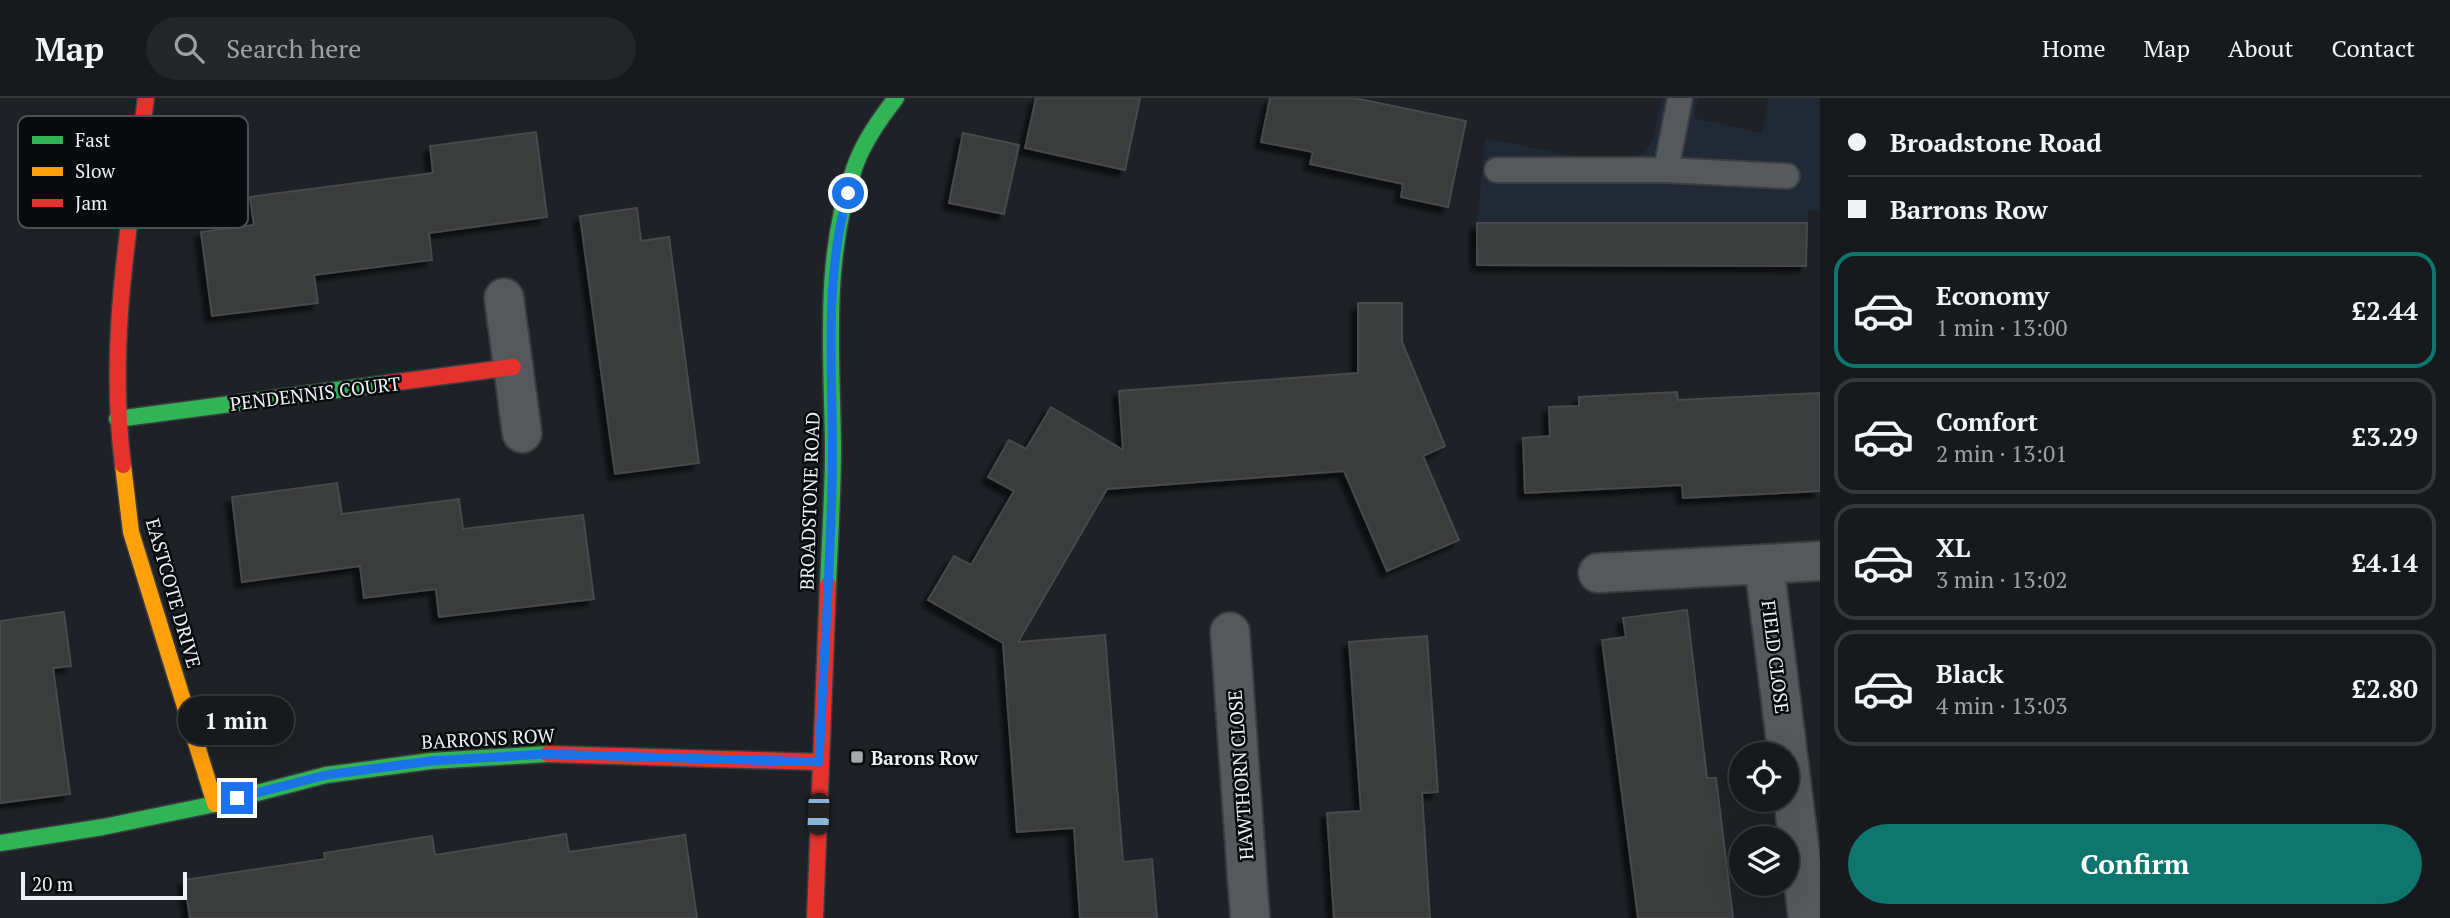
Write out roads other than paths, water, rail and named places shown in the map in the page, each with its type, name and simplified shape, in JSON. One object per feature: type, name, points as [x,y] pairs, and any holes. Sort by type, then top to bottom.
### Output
[{"type":"street","name":"EASTCOTE DRIVE","points":[[144,116],[146,98]]},
{"type":"street","name":"BROADSTONE ROAD","points":[[815,918],[819,762],[832,485],[832,279],[841,220],[855,166],[874,127],[896,98]]},
{"type":"street","name":"EASTCOTE DRIVE","points":[[129,228],[118,318],[117,419],[131,532],[215,804]]},
{"type":"street","points":[[505,298],[522,433]]},
{"type":"street","name":"PENDENNIS COURT","points":[[117,419],[513,367]]},
{"type":"street","points":[[1598,573],[1820,561]]},
{"type":"street","name":"FIELD CLOSE","points":[[1764,564],[1808,918]]},
{"type":"street","name":"HAWTHORN CLOSE","points":[[1230,632],[1251,918]]},
{"type":"street","name":"BARRONS ROW","points":[[0,844],[103,827],[215,804],[326,775],[431,761],[545,754],[819,762]]},
{"type":"lane","points":[[1666,170],[1680,98]]},
{"type":"lane","points":[[1497,170],[1666,170],[1787,176]]},
{"type":"place","name":"Barons Row","points":[[857,757]]}]
